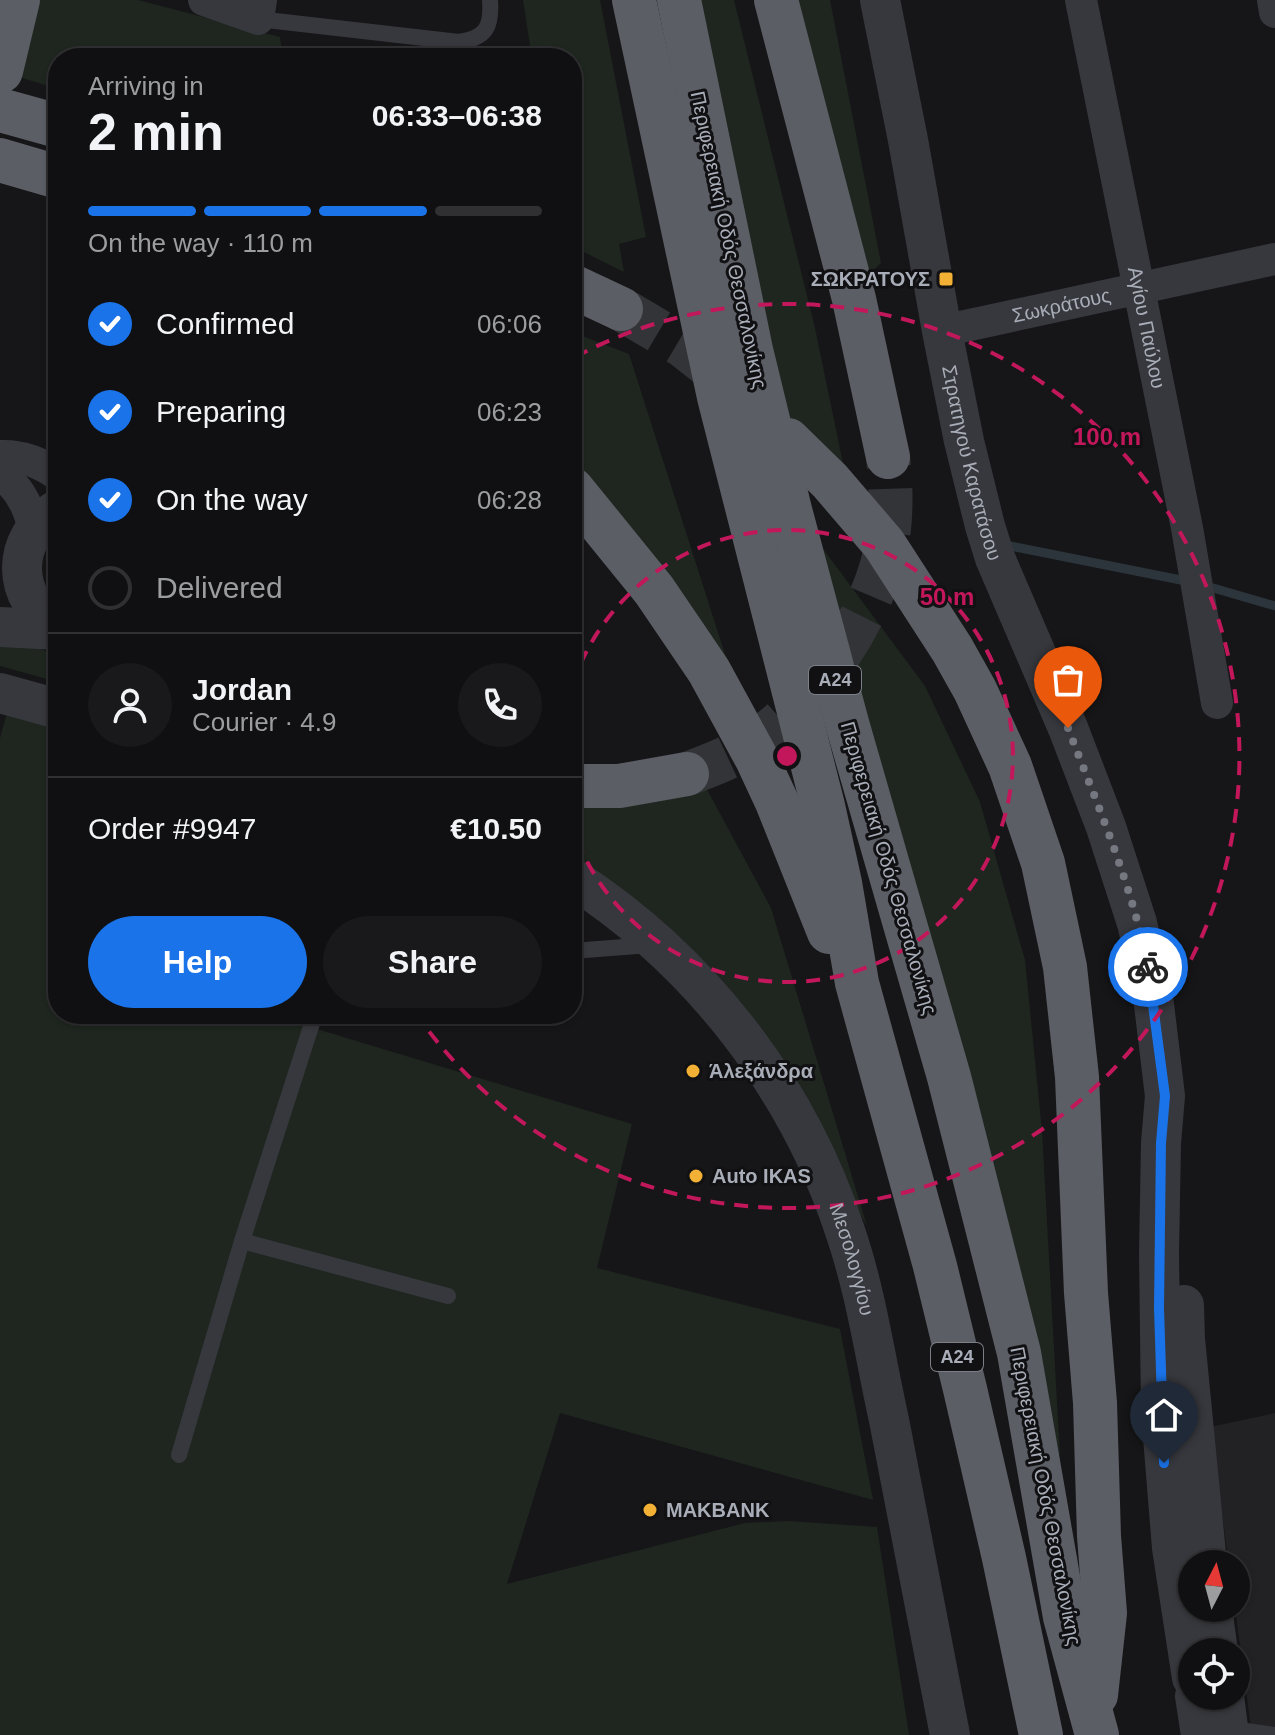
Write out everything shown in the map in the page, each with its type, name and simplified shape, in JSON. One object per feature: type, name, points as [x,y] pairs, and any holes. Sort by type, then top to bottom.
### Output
[{"type":"highway","points":[[1,71],[18,0]]},
{"type":"highway","name":"Α24","points":[[634,0],[722,411],[823,806],[857,983],[942,1297],[1004,1558],[1041,1735]]},
{"type":"highway","name":"Περιφερειακή Οδός Θεσσαλονίκης","points":[[679,0],[751,350],[790,510],[851,737],[949,1077],[1019,1353],[1065,1617],[1096,1726]]},
{"type":"highway","points":[[776,0],[854,299],[888,457]]},
{"type":"highway","points":[[0,110],[48,123]]},
{"type":"highway","points":[[0,160],[48,174]]},
{"type":"highway","points":[[0,175],[48,182]]},
{"type":"highway","points":[[582,291],[621,309]]},
{"type":"highway","points":[[788,440],[830,481],[884,544],[952,649],[987,713],[1010,766],[1043,863],[1072,1018],[1105,1613],[1096,1726]]},
{"type":"highway","points":[[582,501],[654,590],[709,671],[757,759],[794,841],[824,923],[857,983]]},
{"type":"highway","points":[[582,786],[619,786],[687,774]]},
{"type":"street","points":[[204,0],[260,10]]},
{"type":"street","name":"Στρατηγού Καρατάσου","points":[[880,0],[942,331],[985,526],[995,558],[1089,783],[1137,923],[1154,1003],[1165,1096]]},
{"type":"street","name":"Αγίου Παύλου","points":[[1081,0],[1187,528],[1217,703]]},
{"type":"street","points":[[1273,0],[1275,12]]},
{"type":"street","name":"Σωκράτους","points":[[942,331],[1275,259]]},
{"type":"street","points":[[0,456],[14,455],[48,469]]},
{"type":"street","points":[[0,474],[21,494],[30,512],[22,579],[35,609],[48,621]]},
{"type":"street","points":[[0,627],[48,629]]},
{"type":"street","points":[[0,693],[48,706]]},
{"type":"street","name":"Μεσολογγίου","points":[[582,886],[658,944],[721,1010],[769,1074],[811,1147],[845,1229],[867,1314],[950,1735]]},
{"type":"street","points":[[1165,1096],[1174,1123],[1178,1151],[1185,1339],[1206,1550]]},
{"type":"street","points":[[1165,1096],[1161,1131],[1159,1267],[1161,1412],[1172,1548],[1186,1638]]},
{"type":"lane","points":[[260,10],[459,42],[484,33],[489,22],[490,0]]},
{"type":"lane","points":[[582,950],[658,944]]},
{"type":"lane","points":[[179,1455],[242,1241],[312,1024]]},
{"type":"lane","points":[[242,1241],[448,1296]]},
{"type":"lane","points":[[1220,1722],[1246,1731],[1275,1735]]},
{"type":"shaded area","points":[[0,0],[138,0],[280,37],[281,48],[48,48],[48,86],[0,71]]},
{"type":"shaded area","points":[[523,0],[600,0],[646,237],[619,244],[624,272],[582,251],[582,48],[530,48]]},
{"type":"shaded area","points":[[698,0],[734,0],[815,328],[845,473],[786,419]]},
{"type":"shaded area","points":[[781,0],[830,0],[881,263],[856,287]]},
{"type":"shaded area","points":[[582,336],[629,354],[754,745],[582,508]]},
{"type":"shaded area","points":[[818,542],[925,686],[980,802],[1025,960],[1042,1131],[1060,1457]]},
{"type":"shaded area","points":[[0,645],[48,651],[48,679],[0,666]]},
{"type":"shaded area","points":[[8,709],[48,720],[48,1024],[300,1024],[632,1124],[597,1268],[840,1329],[873,1500],[560,1413],[507,1584],[745,1523],[788,1521],[877,1527],[909,1735],[0,1735],[0,738]]},
{"type":"shaded area","points":[[703,782],[771,908],[867,1226],[788,1088],[582,875],[582,808],[672,799]]},
{"type":"shaded area","points":[[1275,1413],[1275,1735],[1252,1735],[1249,1710],[1250,1638],[1239,1638],[1237,1622],[1250,1622],[1250,1550],[1227,1550],[1210,1427]]},
{"type":"waterway","points":[[1010,546],[1196,583],[1275,606]]},
{"type":"tunnel","points":[[621,309],[682,345],[732,384]]},
{"type":"tunnel","points":[[687,774],[719,762],[773,729],[796,708],[837,658],[869,601],[880,572],[890,522],[888,457]]},
{"type":"way so far","points":[[1068,728],[1119,864],[1148,967]]},
{"type":"place","name":"ΣΩΚΡΑΤΟΥΣ","points":[[946,279]]},
{"type":"place","name":"Άλεξάνδρα","points":[[693,1071]]},
{"type":"place","name":"Auto IKAS","points":[[696,1176]]},
{"type":"place","name":"MAKBANK","points":[[650,1510]]},
{"type":"route","points":[[1148,967],[1165,1096],[1161,1143],[1159,1308],[1164,1463]]}]
